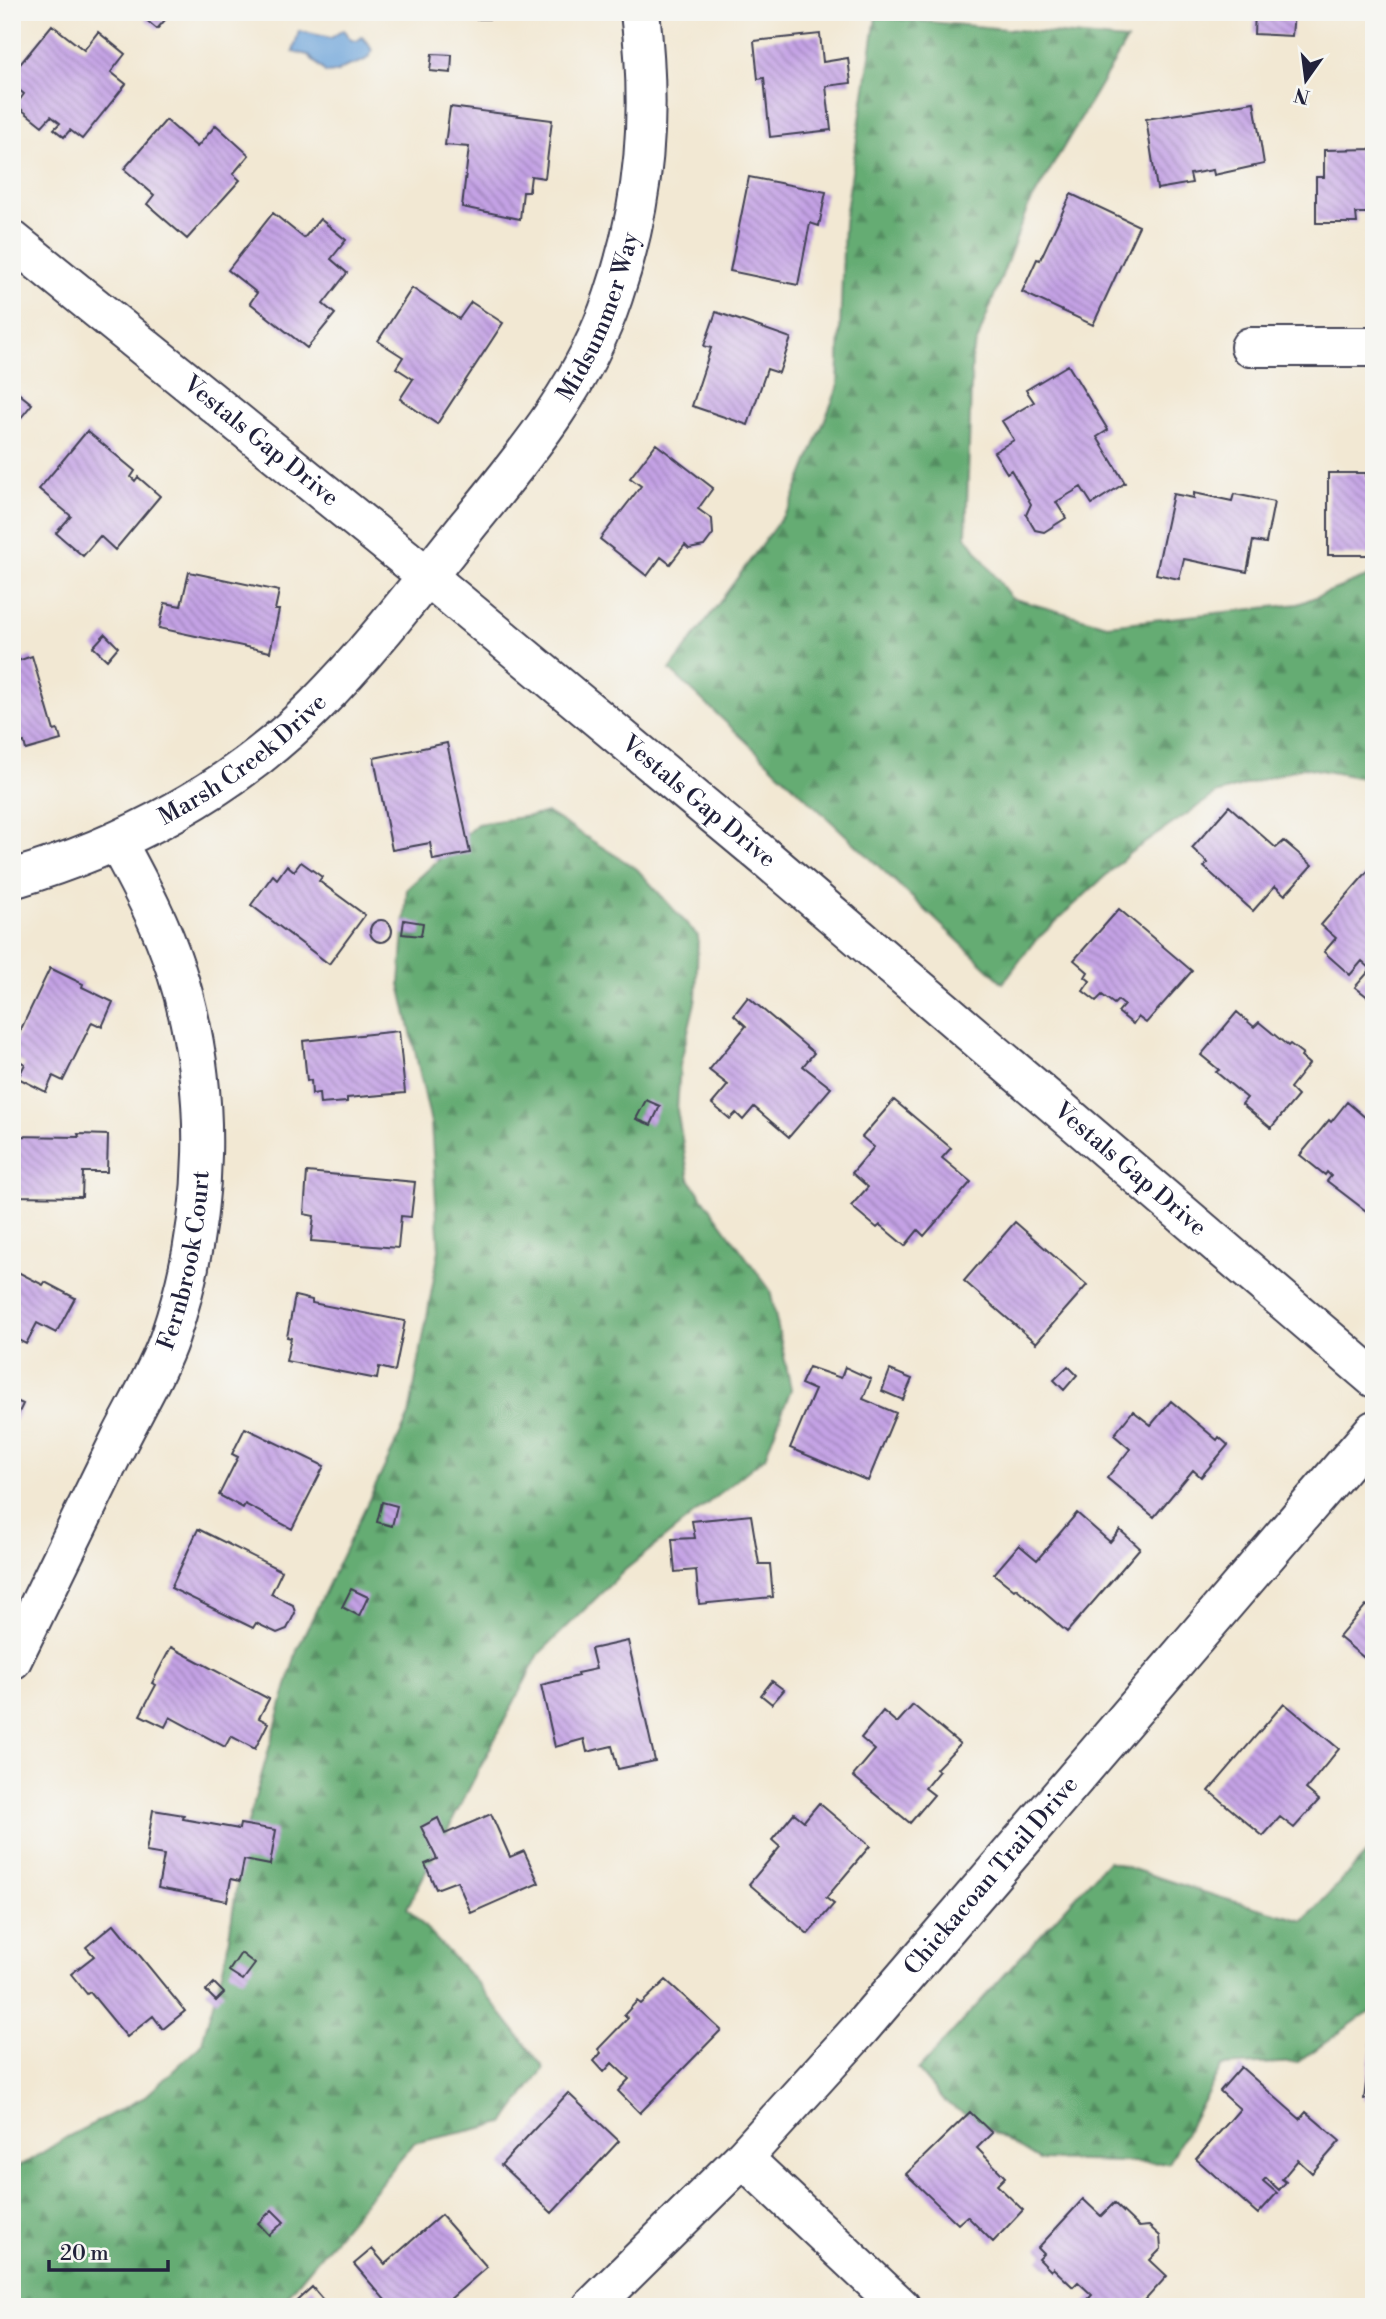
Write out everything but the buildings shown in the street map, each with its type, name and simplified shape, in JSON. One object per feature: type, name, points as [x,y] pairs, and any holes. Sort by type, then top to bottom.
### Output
[{"type":"street","name":"Midsummer Way","points":[[427,576],[542,434],[582,369],[613,299],[635,222],[646,146],[646,64],[639,12]]},
{"type":"street","name":"Vestals Gap Drive","points":[[12,240],[427,576],[766,858],[1374,1378]]},
{"type":"street","points":[[1250,347],[1374,347]]},
{"type":"street","name":"Marsh Creek Drive","points":[[12,879],[56,866],[117,842],[190,804],[256,758],[314,707],[364,653],[427,576]]},
{"type":"street","name":"Fernbrook Court","points":[[12,1660],[169,1339],[191,1264],[201,1190],[202,1113],[193,1039],[175,967],[150,903],[117,842]]},
{"type":"street","name":"Chickacoan Trail Drive","points":[[592,2307],[743,2158],[861,2028],[1374,1430]]},
{"type":"street","points":[[743,2158],[901,2307]]},
{"type":"green space","points":[[876,17],[1127,40],[1027,209],[972,355],[966,536],[1011,598],[1107,625],[1298,604],[1374,574],[1374,780],[1303,767],[1216,794],[1130,853],[1033,943],[1003,983],[670,670],[790,506],[838,387],[844,223]]},
{"type":"green space","points":[[548,813],[637,869],[698,936],[696,998],[680,1065],[677,1110],[689,1179],[770,1290],[791,1389],[765,1457],[625,1570],[539,1654],[407,1908],[477,1983],[544,2068],[504,2123],[414,2143],[278,2307],[12,2307],[12,2169],[145,2097],[201,2045],[226,1957],[244,1837],[297,1650],[409,1416],[439,1250],[431,1123],[400,984],[407,889],[477,824]]},
{"type":"green space","points":[[1374,1845],[1374,2008],[1298,2062],[1222,2066],[1169,2163],[1039,2160],[945,2102],[918,2070],[1108,1861],[1304,1921]]},
{"type":"water","points":[[343,30],[351,40],[357,41],[362,37],[369,44],[372,51],[365,60],[338,72],[326,73],[308,55],[293,52],[299,31],[331,38]]}]
